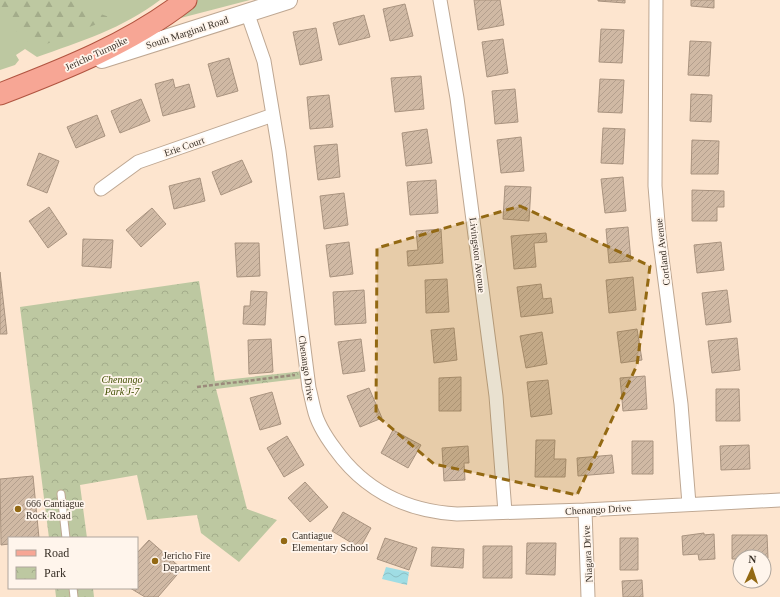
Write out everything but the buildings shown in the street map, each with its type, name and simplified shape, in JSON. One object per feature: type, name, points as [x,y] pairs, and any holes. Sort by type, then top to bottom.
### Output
[{"type":"main road","name":"Jericho Turnpike","points":[[0,94],[125,41],[168,14],[186,0]]},
{"type":"main road","name":"South Marginal Road","points":[[40,78],[288,0]]},
{"type":"street","name":"Livingston Avenue","points":[[440,0],[457,98],[491,356],[496,396],[505,512]]},
{"type":"street","name":"Cortland Avenue","points":[[656,0],[656,200],[659,235],[681,404],[689,504]]},
{"type":"street","name":"Chenango Drive","points":[[247,12],[264,61],[285,193],[307,373],[314,410],[327,438],[358,477],[396,501],[419,509],[437,513],[457,514],[585,510],[780,500]]},
{"type":"street","name":"Erie Court","points":[[101,189],[138,162],[273,115]]},
{"type":"street","name":"Niagara Drive","points":[[585,510],[588,597]]},
{"type":"lane","points":[[61,494],[66,537]]},
{"type":"path","points":[[197,387],[307,373]]},
{"type":"highlighted area","points":[[520,206],[650,266],[637,365],[577,495],[434,464],[376,415],[377,248]]},
{"type":"green space","points":[[0,0],[160,0],[132,19],[69,46],[37,57],[25,49],[16,55],[19,60],[15,65],[0,70]]},
{"type":"green space","points":[[0,0],[69,0],[81,7],[112,18],[44,45],[27,41],[17,32],[12,20],[0,19]]},
{"type":"green space","points":[[196,0],[250,0],[173,20]]},
{"type":"green space","name":"Chenango Park J-7","points":[[199,281],[215,381],[304,371],[305,378],[216,389],[247,509],[277,520],[239,562],[201,533],[197,515],[147,520],[137,475],[80,485],[87,537],[49,537],[20,307]]},
{"type":"green space","points":[[55,589],[93,589],[94,597],[56,597]]},
{"type":"water","points":[[386,567],[409,572],[407,585],[382,579]]},
{"type":"place","name":"666 Cantiague Rock Road","points":[[18,509]]},
{"type":"place","name":"Cantiague Elementary School","points":[[284,541]]},
{"type":"place","name":"Jericho Fire Department","points":[[155,561]]}]
